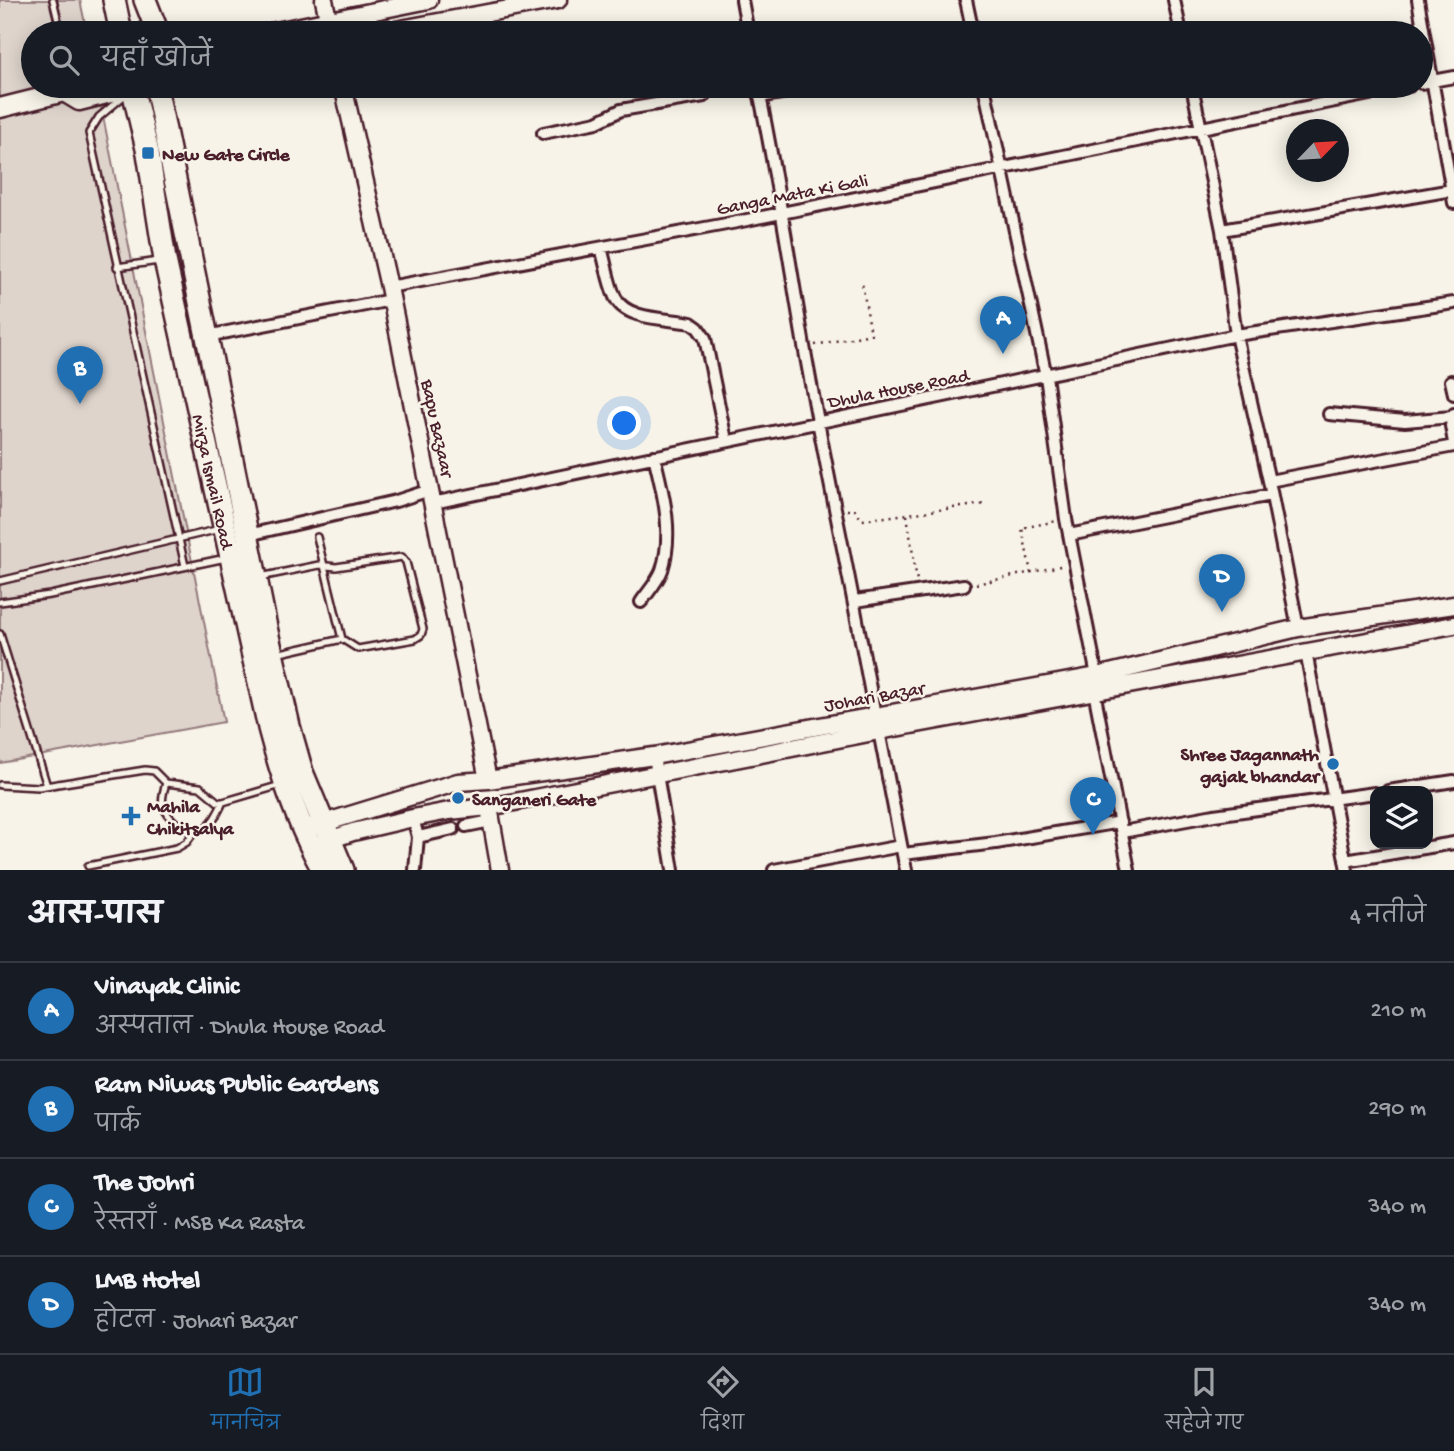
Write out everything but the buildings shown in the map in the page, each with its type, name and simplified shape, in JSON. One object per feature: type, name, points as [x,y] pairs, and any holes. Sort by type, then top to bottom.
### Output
[{"type":"highway","points":[[114,0],[118,21]]},
{"type":"highway","points":[[140,0],[144,21]]},
{"type":"highway","points":[[145,0],[153,21]]},
{"type":"highway","name":"Mirza Ismail Road","points":[[137,98],[165,261],[233,556],[269,728],[284,784],[316,835],[343,870]]},
{"type":"highway","name":"Mirza Ismail Road","points":[[158,98],[256,578],[323,870]]},
{"type":"main road","points":[[0,108],[35,98]]},
{"type":"street","points":[[324,0],[329,21]]},
{"type":"street","points":[[352,21],[429,0]]},
{"type":"street","points":[[465,21],[558,0]]},
{"type":"street","points":[[742,0],[746,21]]},
{"type":"street","points":[[966,0],[970,21]]},
{"type":"street","points":[[1174,0],[1178,21]]},
{"type":"street","points":[[1418,0],[1420,21]]},
{"type":"street","points":[[1433,80],[1454,76]]},
{"type":"street","name":"Bapu Bazaar","points":[[346,98],[390,294],[488,780]]},
{"type":"street","points":[[543,133],[597,122],[621,110],[692,98]]},
{"type":"street","points":[[760,98],[783,213],[804,347],[905,870]]},
{"type":"street","points":[[987,98],[1046,376],[1066,519],[1129,870]]},
{"type":"street","points":[[1194,98],[1222,230],[1237,335],[1298,628]]},
{"type":"street","name":"Ganga Mata Ki Gali","points":[[208,336],[601,248],[1349,98]]},
{"type":"street","points":[[1431,98],[1451,169],[1454,203]]},
{"type":"street","points":[[1222,230],[1452,190]]},
{"type":"street","points":[[601,248],[615,298],[624,308],[635,314],[691,323],[705,338],[726,440]]},
{"type":"street","name":"Dhula House Road","points":[[248,535],[396,501],[654,456],[1237,335],[1454,303]]},
{"type":"street","points":[[1451,382],[1454,394]]},
{"type":"street","points":[[1269,481],[1454,445],[1453,415],[1405,421],[1329,414]]},
{"type":"street","points":[[641,602],[662,572],[668,535],[654,456]]},
{"type":"street","points":[[1069,535],[1271,495]]},
{"type":"street","points":[[855,601],[964,585]]},
{"type":"street","name":"Johari Bazar","points":[[1095,683],[1298,628],[1454,605]]},
{"type":"street","name":"Johari Bazar","points":[[316,835],[443,785],[654,756],[741,740],[877,723],[1095,683],[1306,652],[1454,625]]},
{"type":"street","points":[[1306,652],[1346,865],[1454,843]]},
{"type":"street","name":"Johari Bazar","points":[[316,835],[449,811],[490,814],[657,774],[745,757],[877,723]]},
{"type":"street","points":[[741,740],[745,757]]},
{"type":"street","points":[[654,756],[673,870]]},
{"type":"street","points":[[1421,786],[1454,781]]},
{"type":"street","points":[[775,870],[902,850],[996,843],[1370,794]]},
{"type":"street","points":[[466,826],[490,814],[500,870]]},
{"type":"street","points":[[413,818],[418,837],[415,870]]},
{"type":"street","points":[[418,837],[453,829]]},
{"type":"lane","points":[[53,0],[58,21]]},
{"type":"lane","points":[[123,98],[99,117],[89,132],[185,566]]},
{"type":"lane","points":[[117,267],[165,261]]},
{"type":"lane","points":[[0,581],[226,528]]},
{"type":"lane","points":[[256,578],[324,566],[336,567],[402,557],[406,562],[423,629],[421,635],[415,639],[358,649],[342,639],[324,566],[317,537]]},
{"type":"lane","points":[[0,602],[50,595],[233,556]]},
{"type":"lane","points":[[0,634],[47,786]]},
{"type":"lane","points":[[273,655],[342,639]]},
{"type":"lane","points":[[0,785],[47,786],[145,770],[153,771],[166,783],[200,787],[218,802],[223,802],[284,784]]},
{"type":"lane","points":[[166,783],[162,802],[166,811],[183,829],[194,832],[203,829],[212,821],[223,802]]},
{"type":"lane","points":[[88,866],[177,848],[187,842],[194,832]]},
{"type":"path","points":[[804,347],[871,334],[863,283]]},
{"type":"path","points":[[837,511],[855,510],[862,520],[984,504]]},
{"type":"path","points":[[906,515],[918,590]]},
{"type":"path","points":[[1031,573],[1022,528],[1066,519]]},
{"type":"path","points":[[964,585],[1075,563]]},
{"type":"shaded area","points":[[0,0],[80,0],[84,21],[21,21],[21,98],[99,98],[224,722],[0,763]]},
{"type":"place","name":"New Gate Circle","points":[[148,153]]},
{"type":"place","name":"Vinayak Clinic","points":[[1003,354]]},
{"type":"place","name":"Ram Niwas Public Gardens","points":[[80,404]]},
{"type":"place","name":"LMB Hotel","points":[[1222,612]]},
{"type":"place","name":"Shree Jagannath gajak bhandar","points":[[1333,764]]},
{"type":"place","name":"Sanganeri Gate","points":[[458,798]]},
{"type":"place","name":"Mahila Chikitsalya","points":[[131,816]]},
{"type":"place","name":"The Johri","points":[[1093,835]]}]
